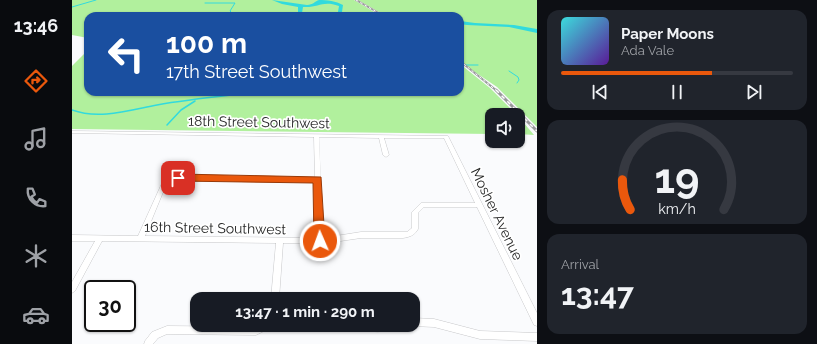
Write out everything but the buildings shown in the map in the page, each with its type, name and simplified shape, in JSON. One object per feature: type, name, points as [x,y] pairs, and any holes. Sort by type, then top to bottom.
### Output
[{"type":"street","name":"18th Street Southwest","points":[[72,132],[446,137]]},
{"type":"street","points":[[316,135],[320,241]]},
{"type":"street","points":[[381,136],[386,156]]},
{"type":"street","name":"Mosher Avenue","points":[[446,137],[537,322]]},
{"type":"street","points":[[140,238],[164,184],[171,179],[318,180]]},
{"type":"street","name":"16th Street Southwest","points":[[72,238],[320,241],[361,235],[403,235],[409,234],[415,229],[415,212],[423,205],[480,205]]},
{"type":"street","points":[[72,289],[100,238]]},
{"type":"street","points":[[276,292],[280,241]]},
{"type":"street","points":[[420,322],[434,323],[480,335],[537,337]]},
{"type":"street","points":[[148,344],[155,336],[167,330],[190,330]]},
{"type":"green space","points":[[72,0],[354,0],[374,12],[84,12],[84,37],[72,35]]},
{"type":"green space","points":[[358,0],[537,0],[537,127],[525,115],[525,108],[518,108],[497,87],[464,65],[464,12],[379,12]]},
{"type":"green space","points":[[84,54],[84,96],[464,96],[464,67],[490,88],[510,108],[485,108],[485,134],[72,129],[72,66]]},
{"type":"green space","points":[[525,124],[534,135],[525,134]]},
{"type":"water","points":[[464,22],[514,25],[537,29],[537,33],[509,27],[464,25]]},
{"type":"waterway","points":[[72,7],[96,0]]},
{"type":"waterway","points":[[274,0],[302,6],[312,6],[320,1],[331,2],[341,6],[340,12]]},
{"type":"waterway","points":[[205,3],[235,3],[230,11],[231,12]]},
{"type":"waterway","points":[[299,6],[301,8],[300,12]]},
{"type":"waterway","points":[[464,65],[478,65]]},
{"type":"waterway","points":[[509,71],[518,77],[519,80],[517,83]]},
{"type":"waterway","points":[[72,110],[82,113],[104,114],[182,101],[224,96]]},
{"type":"waterway","points":[[167,125],[181,110],[195,101]]},
{"type":"railway","points":[[356,0],[377,12]]},
{"type":"railway","points":[[464,64],[497,91]]},
{"type":"railway","points":[[497,91],[537,131]]},
{"type":"route","points":[[178,178],[318,180],[320,241]]}]
